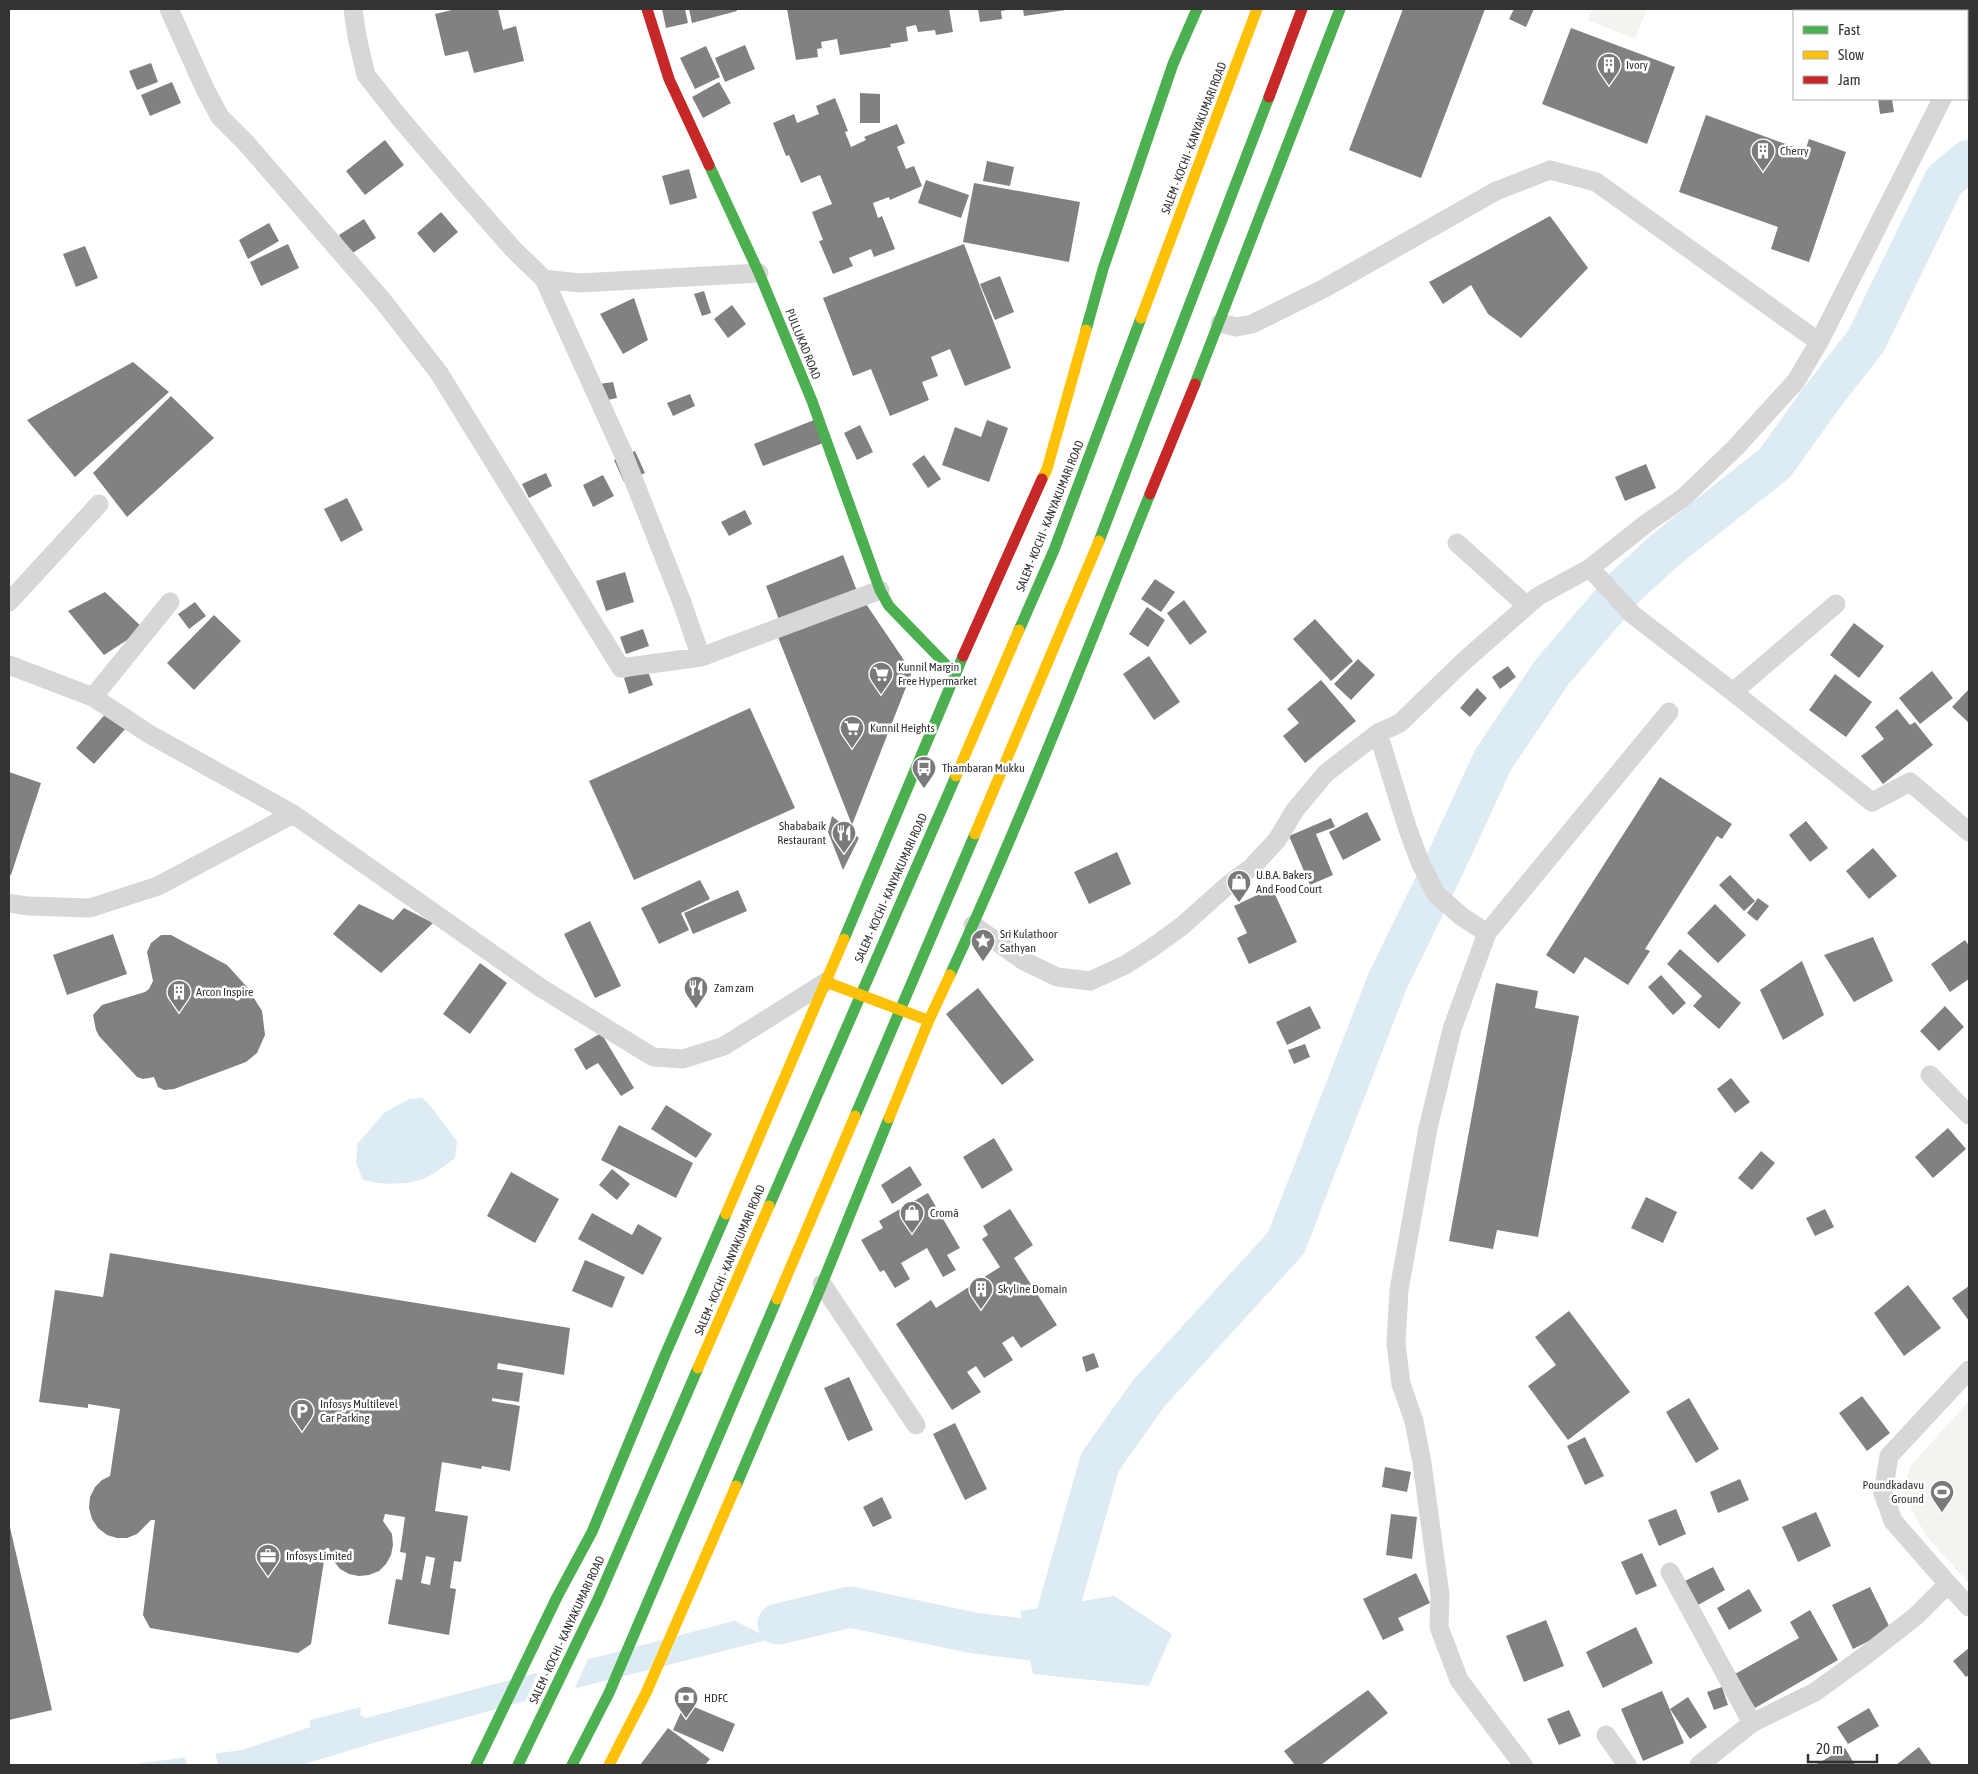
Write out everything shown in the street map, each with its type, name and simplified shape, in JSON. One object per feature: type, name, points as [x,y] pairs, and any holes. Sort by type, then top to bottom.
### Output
[{"type":"main road","name":"PULLUKAD ROAD","points":[[647,9],[669,79],[759,273],[812,401],[880,590],[889,606],[955,674]]},
{"type":"main road","points":[[476,1765],[557,1597],[592,1532],[665,1355],[826,982],[955,674],[1046,469],[1103,269],[1173,64],[1197,9]]},
{"type":"main road","name":"SALEM - KOCHI - KANYAKUMARI ROAD","points":[[518,1765],[598,1599],[1054,550],[1257,9]]},
{"type":"main road","points":[[572,1765],[608,1693],[1090,565],[1302,9]]},
{"type":"main road","points":[[609,1765],[646,1693],[690,1595],[822,1284],[929,1020],[973,925],[1057,725],[1220,323],[1340,9]]},
{"type":"main road","points":[[826,982],[929,1020]]},
{"type":"street","points":[[169,9],[204,89],[220,116],[246,143],[383,300],[439,373],[621,668],[701,657],[880,590]]},
{"type":"street","points":[[352,9],[356,37],[366,74],[399,117],[476,206],[514,249],[544,279],[623,453],[681,600],[701,657]]},
{"type":"street","points":[[973,925],[1024,961],[1057,977],[1090,981],[1125,965],[1182,926],[1228,884],[1252,867],[1277,840],[1295,810],[1326,773],[1378,733],[1400,723],[1463,662],[1527,606],[1537,598],[1596,575],[1647,523],[1683,498],[1736,447],[1796,381],[1819,342],[1941,100]]},
{"type":"street","points":[[1220,323],[1236,327],[1252,324],[1323,289],[1496,191],[1550,170],[1596,182],[1819,342]]},
{"type":"street","points":[[544,279],[580,283],[759,273]]},
{"type":"street","points":[[9,602],[99,504]]},
{"type":"street","points":[[1457,542],[1527,606]]},
{"type":"street","points":[[1596,575],[1632,614],[1872,802],[1910,782],[1969,832]]},
{"type":"street","points":[[92,697],[170,602]]},
{"type":"street","points":[[1734,692],[1836,604]]},
{"type":"street","points":[[9,665],[92,697],[149,734],[293,814],[541,988],[653,1057],[683,1059],[724,1046],[826,982]]},
{"type":"street","points":[[1523,1765],[1459,1680],[1439,1627],[1440,1595],[1422,1464],[1414,1421],[1400,1384],[1396,1344],[1399,1290],[1428,1128],[1452,1029],[1487,933],[1669,712]]},
{"type":"street","points":[[1378,733],[1420,862],[1436,894],[1461,916],[1487,933]]},
{"type":"street","points":[[9,903],[27,906],[90,908],[158,886],[293,814]]},
{"type":"street","points":[[1930,1075],[1969,1115]]},
{"type":"street","points":[[822,1284],[916,1425]]},
{"type":"street","points":[[1969,1370],[1889,1456],[1883,1493],[1894,1521],[1969,1607]]},
{"type":"street","points":[[1670,1572],[1752,1724]]},
{"type":"street","points":[[1699,1765],[1752,1724],[1815,1692],[1916,1616],[1948,1584]]},
{"type":"street","points":[[1606,1735],[1627,1765]]},
{"type":"shaded area","points":[[1592,9],[1647,9],[1635,39],[1588,20]]},
{"type":"shaded area","points":[[422,1098],[429,1104],[457,1141],[455,1158],[429,1176],[414,1182],[387,1184],[363,1180],[356,1163],[358,1143],[385,1112],[409,1099]]},
{"type":"shaded area","name":"Poundkadavu Ground","points":[[1969,1401],[1969,1583],[1926,1536],[1902,1491],[1911,1465]]},
{"type":"shaded area","points":[[1114,1596],[1172,1634],[1149,1686],[1033,1674],[1020,1611]]},
{"type":"shaded area","points":[[821,1598],[842,1621],[529,1700],[380,1741],[302,1765],[127,1765],[242,1750],[310,1727],[310,1720],[361,1707],[360,1715],[366,1718]]},
{"type":"pier","points":[[773,1608],[816,1630],[775,1641],[731,1619]]},
{"type":"pier","points":[[589,1657],[573,1692],[524,1704],[539,1670]]},
{"type":"pier","points":[[215,1751],[218,1765],[187,1765],[184,1755]]},
{"type":"building","points":[[456,9],[498,9],[503,30],[516,26],[524,61],[474,73],[468,51],[445,56],[435,14]]},
{"type":"building","points":[[662,9],[685,9],[688,23],[666,28]]},
{"type":"building","points":[[689,9],[736,9],[737,11],[692,23]]},
{"type":"building","points":[[787,9],[949,9],[953,32],[936,35],[935,30],[918,32],[916,25],[906,27],[908,41],[890,44],[891,47],[840,55],[837,39],[821,42],[822,48],[817,49],[818,57],[796,60]]},
{"type":"building","points":[[978,9],[1007,10],[1001,11],[1002,19],[980,22]]},
{"type":"building","points":[[1023,9],[1066,9],[1066,10],[1024,16]]},
{"type":"building","points":[[1403,9],[1485,9],[1421,178],[1349,150]]},
{"type":"building","points":[[1514,9],[1534,9],[1526,27],[1509,19]]},
{"type":"building","points":[[1913,9],[1969,9],[1968,10]]},
{"type":"building","name":"Ivory","points":[[1571,28],[1675,67],[1647,144],[1542,104]]},
{"type":"building","points":[[745,45],[755,69],[725,82],[715,58]]},
{"type":"building","points":[[706,46],[720,77],[695,89],[680,58]]},
{"type":"building","points":[[151,63],[158,82],[137,90],[129,71]]},
{"type":"building","points":[[172,82],[181,103],[150,116],[141,95]]},
{"type":"building","points":[[719,82],[731,103],[703,118],[692,97]]},
{"type":"building","points":[[860,93],[880,94],[880,123],[860,123]]},
{"type":"building","points":[[835,98],[848,131],[845,132],[851,147],[866,140],[864,137],[897,124],[905,143],[897,147],[906,169],[914,166],[922,186],[890,200],[889,197],[873,203],[878,218],[882,216],[895,249],[874,257],[871,249],[849,258],[853,266],[833,274],[819,241],[823,240],[812,212],[832,204],[820,175],[801,183],[789,155],[786,156],[773,123],[794,114],[797,123],[819,114],[816,106]]},
{"type":"building","points":[[1878,100],[1892,100],[1894,112],[1880,114]]},
{"type":"building","name":"Cherry","points":[[1706,115],[1805,151],[1809,139],[1846,152],[1809,262],[1771,249],[1778,227],[1679,192]]},
{"type":"building","points":[[385,140],[404,165],[365,195],[346,171]]},
{"type":"building","points":[[987,161],[1014,167],[1010,186],[983,181]]},
{"type":"building","points":[[689,169],[697,198],[670,205],[662,176]]},
{"type":"building","points":[[926,180],[969,195],[961,218],[918,203]]},
{"type":"building","points":[[974,183],[1080,202],[1069,262],[963,242]]},
{"type":"building","points":[[441,212],[458,232],[434,253],[417,233]]},
{"type":"building","points":[[1550,216],[1588,268],[1521,338],[1488,314],[1471,285],[1443,304],[1429,282]]},
{"type":"building","points":[[364,219],[376,238],[351,254],[339,235]]},
{"type":"building","points":[[269,223],[279,241],[248,259],[239,240]]},
{"type":"building","points":[[288,244],[299,268],[261,286],[250,262]]},
{"type":"building","points":[[964,244],[1011,368],[965,386],[950,349],[931,357],[938,376],[922,382],[929,400],[890,416],[871,369],[853,376],[823,298]]},
{"type":"building","points":[[85,246],[98,278],[76,287],[63,254]]},
{"type":"building","points":[[1000,276],[1014,312],[995,320],[980,284]]},
{"type":"building","points":[[704,291],[711,313],[702,316],[694,294]]},
{"type":"building","points":[[634,298],[648,340],[623,354],[600,314]]},
{"type":"building","points":[[732,305],[746,324],[728,338],[714,319]]},
{"type":"building","points":[[133,362],[169,392],[75,477],[27,420]]},
{"type":"building","points":[[613,382],[617,398],[603,401],[599,384]]},
{"type":"building","points":[[690,394],[695,406],[673,416],[667,403]]},
{"type":"building","points":[[171,396],[214,438],[127,517],[93,473]]},
{"type":"building","points":[[814,420],[823,443],[763,466],[754,444]]},
{"type":"building","points":[[987,420],[1008,428],[989,482],[942,465],[955,427],[981,437]]},
{"type":"building","points":[[860,425],[873,452],[857,460],[844,433]]},
{"type":"building","points":[[635,451],[645,473],[624,482],[614,460]]},
{"type":"building","points":[[924,455],[941,479],[928,488],[912,464]]},
{"type":"building","points":[[1646,464],[1656,488],[1625,501],[1615,477]]},
{"type":"building","points":[[546,473],[552,486],[529,498],[522,484]]},
{"type":"building","points":[[603,475],[614,496],[593,507],[583,485]]},
{"type":"building","points":[[347,498],[363,530],[341,542],[324,509]]},
{"type":"building","points":[[745,510],[752,524],[729,536],[721,522]]},
{"type":"building","points":[[843,555],[857,591],[780,622],[766,586]]},
{"type":"building","points":[[625,572],[634,602],[606,611],[596,581]]},
{"type":"building","points":[[1155,579],[1175,592],[1161,612],[1141,599]]},
{"type":"building","points":[[105,592],[144,629],[104,655],[68,611]]},
{"type":"building","points":[[1184,600],[1207,632],[1190,645],[1167,613]]},
{"type":"building","name":"Kunnil Heights","points":[[864,601],[912,672],[852,825],[778,637]]},
{"type":"building","points":[[195,602],[206,616],[189,629],[178,614]]},
{"type":"building","points":[[1147,607],[1165,620],[1148,647],[1129,634]]},
{"type":"building","points":[[214,615],[241,641],[194,690],[167,663]]},
{"type":"building","points":[[1315,619],[1353,661],[1331,681],[1293,639]]},
{"type":"building","points":[[1854,623],[1884,646],[1859,678],[1830,655]]},
{"type":"building","points":[[643,629],[649,646],[626,654],[620,637]]},
{"type":"building","points":[[1149,656],[1180,702],[1154,720],[1123,674]]},
{"type":"building","points":[[1358,659],[1375,675],[1351,700],[1334,684]]},
{"type":"building","points":[[1508,666],[1516,677],[1500,689],[1492,677]]},
{"type":"building","points":[[647,669],[653,685],[629,694],[624,678]]},
{"type":"building","points":[[1932,671],[1953,698],[1920,724],[1899,698]]},
{"type":"building","points":[[1835,674],[1872,702],[1846,737],[1809,710]]},
{"type":"building","points":[[1321,680],[1356,721],[1305,763],[1283,736],[1299,723],[1287,709]]},
{"type":"building","points":[[1477,688],[1487,698],[1470,717],[1460,708]]},
{"type":"building","points":[[1969,689],[1969,723],[1952,707]]},
{"type":"building","points":[[750,708],[795,808],[634,880],[589,781]]},
{"type":"building","points":[[1897,709],[1910,725],[1915,722],[1933,745],[1883,784],[1861,756],[1884,739],[1875,727]]},
{"type":"building","points":[[107,712],[126,728],[94,764],[76,748]]},
{"type":"building","points":[[9,772],[41,783],[11,875],[9,874]]},
{"type":"building","points":[[1660,777],[1732,824],[1722,839],[1717,836],[1645,949],[1650,951],[1628,985],[1585,957],[1574,974],[1546,955]]},
{"type":"building","points":[[1367,812],[1381,840],[1343,860],[1329,832]]},
{"type":"building","name":"Shababaik Restaurant","points":[[832,816],[859,838],[843,870],[828,832]]},
{"type":"building","points":[[1331,818],[1335,827],[1316,834],[1333,875],[1310,885],[1289,836]]},
{"type":"building","points":[[1806,821],[1828,848],[1810,862],[1789,835]]},
{"type":"building","points":[[1873,848],[1897,876],[1869,899],[1846,871]]},
{"type":"building","points":[[1117,852],[1131,884],[1089,904],[1074,872]]},
{"type":"building","points":[[1730,875],[1755,901],[1744,911],[1719,885]]},
{"type":"building","points":[[700,880],[710,899],[681,913],[689,930],[659,944],[641,908]]},
{"type":"building","points":[[1272,888],[1297,942],[1249,964],[1237,938],[1247,933],[1234,906]]},
{"type":"building","points":[[738,890],[747,911],[693,934],[684,913]]},
{"type":"building","points":[[1758,898],[1769,906],[1757,921],[1747,913]]},
{"type":"building","points":[[359,904],[393,920],[404,908],[433,923],[381,973],[333,934]]},
{"type":"building","points":[[1715,904],[1746,935],[1718,963],[1687,933]]},
{"type":"building","points":[[590,921],[621,986],[595,998],[564,934]]},
{"type":"building","points":[[113,934],[127,974],[67,995],[53,955]]},
{"type":"building","name":"Arcon Inspire","points":[[161,935],[171,935],[227,965],[247,987],[262,1011],[265,1035],[257,1053],[246,1062],[174,1089],[164,1090],[158,1087],[154,1077],[143,1079],[137,1077],[99,1036],[93,1015],[102,1005],[145,992],[149,989],[153,981],[147,952],[151,943]]},
{"type":"building","points":[[1873,937],[1893,981],[1854,1002],[1824,955]]},
{"type":"building","points":[[1965,940],[1969,946],[1969,979],[1950,992],[1931,964]]},
{"type":"building","points":[[1680,949],[1741,1003],[1719,1029],[1693,1006],[1702,996],[1667,964]]},
{"type":"building","points":[[1802,961],[1824,1015],[1783,1040],[1760,990]]},
{"type":"building","points":[[480,963],[507,983],[470,1034],[443,1014]]},
{"type":"building","points":[[1661,975],[1686,1003],[1673,1015],[1648,987]]},
{"type":"building","points":[[1496,983],[1538,991],[1535,1008],[1579,1016],[1538,1237],[1497,1230],[1493,1249],[1449,1241]]},
{"type":"building","points":[[978,988],[1034,1060],[1002,1085],[946,1014]]},
{"type":"building","points":[[1310,1006],[1321,1028],[1287,1045],[1276,1022]]},
{"type":"building","points":[[1945,1006],[1964,1027],[1939,1051],[1920,1031]]},
{"type":"building","points":[[601,1033],[634,1088],[621,1096],[598,1063],[586,1070],[574,1049]]},
{"type":"building","points":[[1305,1044],[1310,1057],[1294,1064],[1288,1050]]},
{"type":"building","points":[[1731,1078],[1750,1102],[1735,1113],[1717,1089]]},
{"type":"building","points":[[666,1105],[712,1134],[696,1158],[651,1129]]},
{"type":"building","points":[[619,1125],[693,1163],[676,1198],[601,1160]]},
{"type":"building","points":[[1948,1128],[1966,1149],[1933,1178],[1915,1157]]},
{"type":"building","points":[[994,1138],[1013,1170],[982,1189],[963,1157]]},
{"type":"building","points":[[1761,1151],[1775,1163],[1752,1190],[1738,1178]]},
{"type":"building","points":[[910,1166],[922,1185],[892,1204],[881,1185]]},
{"type":"building","points":[[612,1169],[630,1184],[617,1200],[599,1185]]},
{"type":"building","points":[[511,1172],[559,1199],[535,1243],[487,1216]]},
{"type":"building","name":"Cromā","points":[[928,1193],[960,1248],[947,1255],[956,1270],[943,1277],[927,1248],[901,1263],[910,1279],[895,1288],[884,1270],[880,1272],[861,1240],[883,1228],[879,1221]]},
{"type":"building","points":[[1646,1197],[1677,1212],[1663,1243],[1631,1228]]},
{"type":"building","name":"Skyline Domain","points":[[1010,1209],[1033,1245],[1014,1258],[1057,1325],[1021,1348],[1013,1336],[1002,1343],[1013,1360],[984,1378],[976,1366],[967,1372],[981,1392],[952,1410],[896,1324],[931,1300],[936,1308],[1000,1267],[982,1239],[988,1235],[983,1226]]},
{"type":"building","points":[[1825,1209],[1834,1227],[1815,1236],[1806,1218]]},
{"type":"building","points":[[592,1213],[632,1235],[638,1224],[662,1238],[643,1275],[578,1239]]},
{"type":"building","name":"Infosys Multilevel Car Parking","points":[[110,1253],[570,1328],[564,1375],[498,1363],[497,1369],[523,1373],[519,1402],[492,1398],[492,1401],[520,1406],[510,1471],[482,1466],[481,1469],[442,1462],[435,1511],[468,1516],[461,1562],[454,1561],[450,1588],[456,1589],[449,1635],[388,1624],[396,1579],[402,1580],[406,1553],[400,1552],[405,1517],[385,1514],[383,1521],[392,1534],[393,1545],[391,1555],[379,1571],[359,1576],[349,1574],[340,1569],[333,1560],[329,1548],[326,1548],[311,1644],[298,1653],[150,1628],[143,1615],[155,1520],[151,1520],[137,1534],[127,1538],[117,1538],[107,1535],[98,1528],[92,1519],[89,1508],[90,1497],[95,1487],[102,1480],[110,1476],[120,1409],[88,1404],[88,1408],[39,1402],[55,1290],[103,1297]],"holes":[[[426,1556],[435,1558],[430,1585],[421,1583]]]},
{"type":"building","points":[[585,1260],[625,1277],[612,1308],[572,1291]]},
{"type":"building","points":[[1908,1285],[1941,1328],[1904,1356],[1874,1313]]},
{"type":"building","points":[[1969,1286],[1969,1321],[1952,1298]]},
{"type":"building","points":[[1569,1311],[1630,1392],[1568,1440],[1528,1386],[1556,1365],[1535,1337]]},
{"type":"building","points":[[1094,1353],[1099,1367],[1086,1372],[1082,1357]]},
{"type":"building","points":[[849,1377],[873,1430],[848,1441],[824,1388]]},
{"type":"building","points":[[1862,1396],[1890,1433],[1867,1451],[1839,1413]]},
{"type":"building","points":[[1689,1398],[1719,1449],[1696,1463],[1666,1412]]},
{"type":"building","points":[[955,1423],[987,1489],[965,1500],[933,1434]]},
{"type":"building","points":[[1585,1437],[1604,1476],[1585,1485],[1567,1446]]},
{"type":"building","points":[[1385,1467],[1411,1472],[1407,1492],[1382,1487]]},
{"type":"building","points":[[1740,1479],[1749,1500],[1718,1513],[1710,1492]]},
{"type":"building","points":[[882,1497],[892,1518],[873,1527],[863,1507]]},
{"type":"building","points":[[1676,1509],[1686,1534],[1659,1546],[1648,1520]]},
{"type":"building","points":[[1816,1512],[1831,1546],[1798,1562],[1782,1527]]},
{"type":"building","points":[[1391,1514],[1417,1517],[1412,1559],[1386,1555]]},
{"type":"building","points":[[9,1523],[52,1710],[9,1720]]},
{"type":"building","points":[[1642,1553],[1657,1586],[1636,1595],[1621,1562]]},
{"type":"building","points":[[1713,1567],[1725,1590],[1698,1605],[1685,1581]]},
{"type":"building","points":[[1416,1573],[1430,1603],[1398,1618],[1404,1630],[1383,1640],[1363,1599]]},
{"type":"building","points":[[1870,1587],[1891,1630],[1853,1649],[1832,1605]]},
{"type":"building","points":[[1749,1589],[1762,1611],[1729,1630],[1717,1608]]},
{"type":"building","points":[[1810,1610],[1838,1660],[1755,1708],[1735,1674],[1799,1638],[1790,1622]]},
{"type":"building","points":[[1546,1620],[1564,1666],[1524,1682],[1506,1636]]},
{"type":"building","points":[[1636,1627],[1653,1663],[1603,1688],[1586,1652]]},
{"type":"building","points":[[1969,1648],[1969,1675],[1966,1677],[1953,1661]]},
{"type":"building","points":[[1722,1687],[1728,1705],[1714,1710],[1707,1692]]},
{"type":"building","points":[[1368,1690],[1388,1713],[1321,1765],[1295,1765],[1284,1751]]},
{"type":"building","points":[[1662,1691],[1684,1743],[1643,1761],[1621,1709]]},
{"type":"building","points":[[1688,1697],[1707,1727],[1690,1739],[1670,1709]]},
{"type":"building","points":[[685,1703],[735,1724],[723,1752],[673,1730]]},
{"type":"building","points":[[1869,1708],[1879,1726],[1848,1744],[1837,1727]]},
{"type":"building","points":[[1569,1710],[1581,1736],[1559,1745],[1547,1719]]},
{"type":"building","points":[[668,1728],[710,1759],[705,1765],[640,1765]]},
{"type":"building","points":[[1919,1747],[1932,1765],[1896,1765]]},
{"type":"building","points":[[1845,1748],[1855,1765],[1815,1765]]},
{"type":"waterway","points":[[778,1624],[850,1607],[974,1633],[1049,1642],[1100,1462],[1149,1393],[1286,1243],[1388,980],[1493,760],[1552,672],[1624,588],[1664,551],[1775,463],[1820,400],[1866,341],[1944,181],[1969,160]]},
{"type":"traffic: fast","points":[[1086,330],[1103,269],[1173,64],[1197,9]]},
{"type":"traffic: fast","points":[[1195,384],[1340,9]]},
{"type":"traffic: fast","points":[[1099,541],[1269,97]]},
{"type":"traffic: fast","points":[[709,165],[759,273],[812,401],[880,590],[889,606],[955,674]]},
{"type":"traffic: fast","points":[[1019,630],[1054,550],[1141,318]]},
{"type":"traffic: fast","points":[[950,975],[1028,796],[1150,494]]},
{"type":"traffic: fast","points":[[844,939],[963,656]]},
{"type":"traffic: fast","points":[[769,1206],[956,776]]},
{"type":"traffic: fast","points":[[855,1116],[975,834]]},
{"type":"traffic: fast","points":[[736,1486],[822,1284],[889,1118]]},
{"type":"traffic: fast","points":[[476,1765],[557,1597],[592,1532],[726,1214]]},
{"type":"traffic: fast","points":[[572,1765],[609,1693],[777,1299]]},
{"type":"traffic: fast","points":[[518,1765],[598,1599],[698,1368]]},
{"type":"traffic: slow","points":[[1141,318],[1257,9]]},
{"type":"traffic: slow","points":[[1042,479],[1047,469],[1086,330]]},
{"type":"traffic: slow","points":[[975,834],[1099,541]]},
{"type":"traffic: slow","points":[[956,776],[1019,630]]},
{"type":"traffic: slow","points":[[726,1214],[844,939]]},
{"type":"traffic: slow","points":[[889,1118],[929,1020],[950,975]]},
{"type":"traffic: slow","points":[[826,982],[922,1018]]},
{"type":"traffic: slow","points":[[777,1299],[855,1116]]},
{"type":"traffic: slow","points":[[698,1368],[769,1206]]},
{"type":"traffic: slow","points":[[609,1765],[646,1693],[736,1486]]},
{"type":"traffic: jam","points":[[647,9],[669,79],[709,165]]},
{"type":"traffic: jam","points":[[1269,97],[1302,9]]},
{"type":"traffic: jam","points":[[1150,494],[1195,384]]},
{"type":"traffic: jam","points":[[963,656],[1042,479]]},
{"type":"place","name":"Ivory","points":[[1609,86]]},
{"type":"place","name":"Cherry","points":[[1763,172]]},
{"type":"place","name":"Kunnil Margin Free Hypermarket","points":[[881,695]]},
{"type":"place","name":"Kunnil Heights","points":[[852,749]]},
{"type":"place","name":"Thambaran Mukku","points":[[924,789]]},
{"type":"place","name":"Shababaik Restaurant","points":[[844,854]]},
{"type":"place","name":"U.B.A. Bakers And Food Court","points":[[1239,903]]},
{"type":"place","name":"Sri Kulathoor Sathyan","points":[[983,962]]},
{"type":"place","name":"Zam zam","points":[[696,1009]]},
{"type":"place","name":"Arcon Inspire","points":[[179,1013]]},
{"type":"place","name":"Cromā","points":[[912,1234]]},
{"type":"place","name":"Skyline Domain","points":[[981,1310]]},
{"type":"place","name":"Infosys Multilevel Car Parking","points":[[302,1432]]},
{"type":"place","name":"Poundkadavu Ground","points":[[1942,1513]]},
{"type":"place","name":"Infosys Limited","points":[[268,1577]]},
{"type":"place","name":"HDFC","points":[[686,1719]]}]
